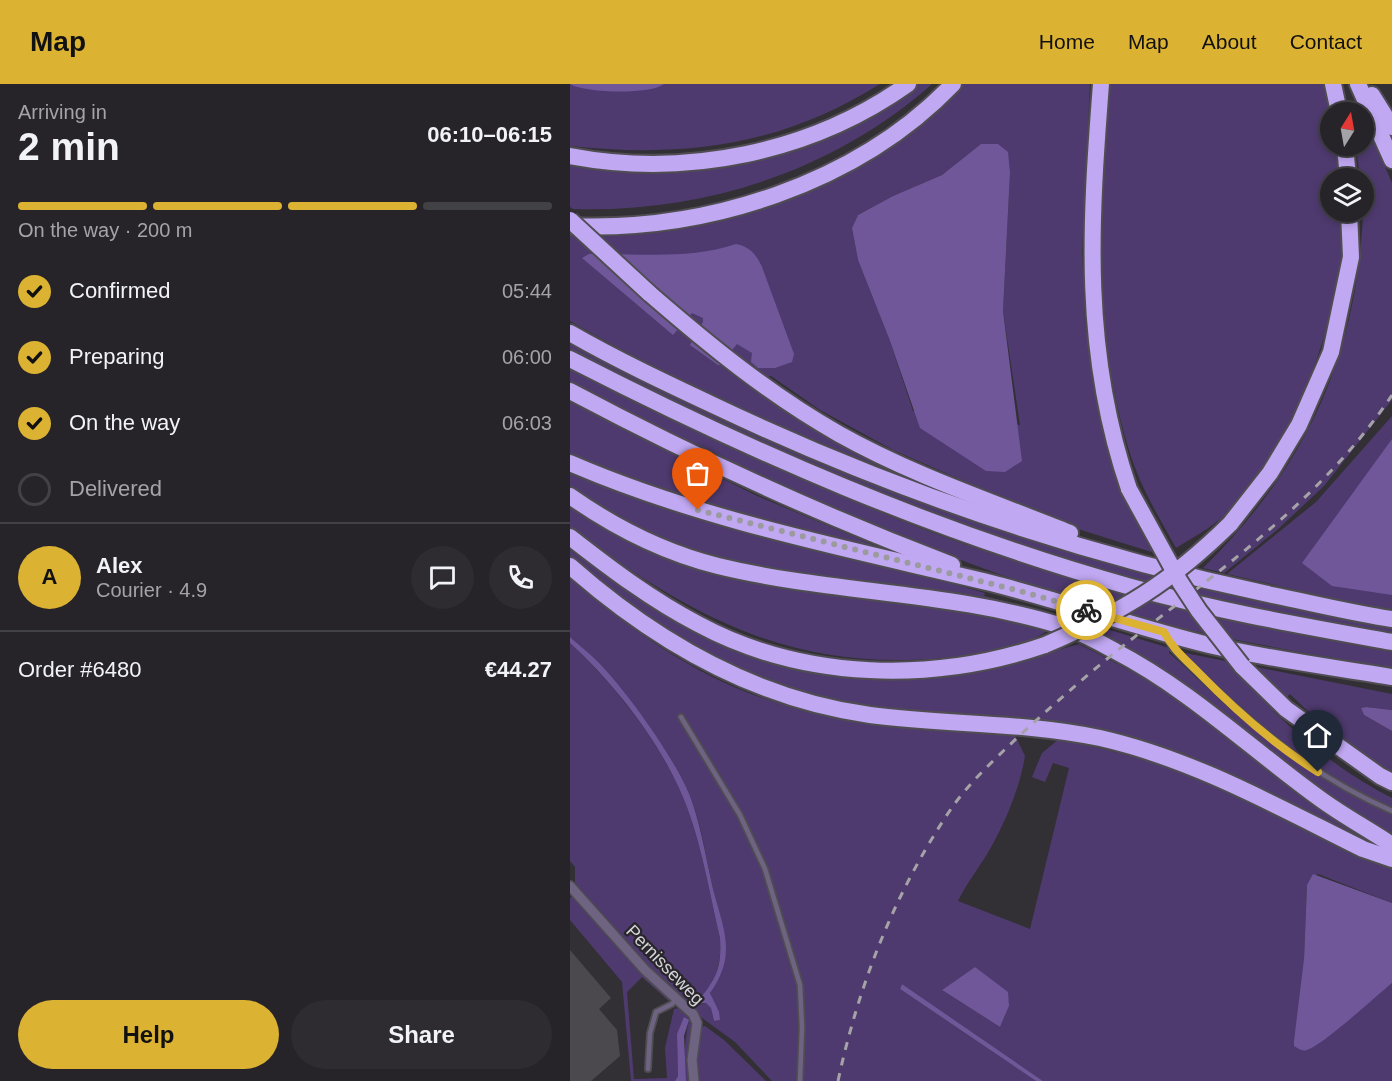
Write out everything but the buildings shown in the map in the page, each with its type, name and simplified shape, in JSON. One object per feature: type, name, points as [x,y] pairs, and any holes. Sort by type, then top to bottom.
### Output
[{"type":"highway","points":[[570,156],[610,164],[661,166],[760,151],[807,136],[860,114],[908,84]]},
{"type":"highway","points":[[570,226],[602,227],[653,223],[716,212],[773,197],[856,158],[906,124],[953,84]]},
{"type":"highway","points":[[1101,84],[1093,183],[1092,304],[1112,439],[1129,489],[1180,582],[1199,611],[1242,666],[1286,709],[1380,776],[1392,782]]},
{"type":"highway","points":[[1333,84],[1337,102]]},
{"type":"highway","points":[[1358,84],[1392,160]]},
{"type":"highway","points":[[1365,84],[1392,127]]},
{"type":"highway","points":[[570,219],[653,223]]},
{"type":"highway","points":[[570,219],[692,330],[786,402],[840,435],[880,454],[1154,568]]},
{"type":"highway","points":[[570,537],[619,574],[700,626],[744,645],[808,662],[849,669],[891,671],[956,668],[1016,655],[1045,645],[1133,603],[1191,562],[1230,524],[1270,474],[1299,426],[1331,352],[1351,257],[1349,222]]},
{"type":"highway","points":[[570,333],[616,359],[779,437],[858,470],[1019,528],[1154,568],[1392,619]]},
{"type":"highway","points":[[570,359],[769,456],[885,505],[979,539],[1133,587],[1256,618],[1392,642]]},
{"type":"highway","points":[[570,391],[748,481],[877,536],[1020,591]]},
{"type":"highway","points":[[570,463],[616,483],[735,521],[1020,591],[1256,656],[1392,677]]},
{"type":"highway","points":[[570,496],[636,535],[717,566],[786,579],[934,597],[1011,612],[1068,628],[1149,668],[1231,728],[1319,798],[1392,845]]},
{"type":"highway","points":[[570,566],[604,596],[651,630],[710,665],[785,696],[868,714],[1100,738],[1174,760],[1363,849],[1392,859]]},
{"type":"street","name":"Pernisseweg","points":[[570,886],[645,970],[688,1007],[697,1023],[692,1060],[694,1081]]},
{"type":"lane","points":[[1164,632],[1173,649],[1260,731],[1330,779],[1392,811]]},
{"type":"lane","points":[[681,717],[740,814],[765,869],[800,985],[802,1027],[800,1081]]},
{"type":"lane","points":[[648,1070],[650,1033],[656,1012],[672,1004],[677,998]]},
{"type":"shaded area","points":[[570,84],[880,84],[806,122],[769,134],[731,143],[653,150],[570,146]]},
{"type":"shaded area","points":[[570,84],[664,84],[646,90],[617,92]]},
{"type":"shaded area","points":[[914,84],[932,84],[894,115],[853,141],[810,163],[765,181],[718,194],[671,203],[622,208],[573,209],[570,207],[570,161],[745,159]]},
{"type":"shaded area","points":[[962,84],[1090,84],[1082,251],[1085,322],[1096,390],[1158,554],[1062,524],[893,450],[820,410],[771,376],[743,381],[782,408],[950,494],[757,415],[662,371],[570,321],[570,233],[668,229],[717,220],[776,202]],"holes":[[[981,144],[1010,173],[1003,311],[1020,425],[913,411],[890,341],[858,260],[852,228],[858,215],[893,196],[942,175]]]},
{"type":"shaded area","points":[[1110,84],[1326,84],[1330,102],[1320,102],[1320,156],[1339,156],[1341,168],[1320,168],[1320,222],[1344,222],[1343,257],[1328,325],[1301,400],[1264,469],[1242,498],[1218,521],[1176,548],[1133,463],[1117,404],[1104,313],[1102,223]]},
{"type":"shaded area","points":[[1374,141],[1392,183],[1392,400],[1324,486],[1277,530],[1224,573],[1203,568],[1243,525],[1277,481],[1304,436],[1327,390],[1343,341],[1355,289],[1362,222],[1374,222],[1374,168],[1359,168],[1357,156],[1374,156]]},
{"type":"shaded area","points":[[981,144],[998,144],[1008,152],[1010,173],[1003,311],[1022,461],[1005,472],[986,471],[920,428],[890,341],[858,260],[852,228],[858,215],[893,196],[942,175]]},
{"type":"shaded area","points":[[736,244],[752,252],[762,267],[794,354],[792,362],[775,368],[758,368],[751,362],[752,353],[737,344],[718,365],[690,345],[703,318],[692,313],[673,335],[582,258],[589,254],[682,254]]},
{"type":"shaded area","points":[[570,337],[886,485],[1392,625],[1392,634],[1219,600],[1135,578],[968,526],[886,496],[725,428],[570,349]]},
{"type":"shaded area","points":[[570,368],[704,435],[928,531],[1042,570],[1157,602],[1274,629],[1392,652],[1392,668],[1168,625],[1094,605],[959,560],[828,506],[570,387]]},
{"type":"shaded area","points":[[570,402],[755,495],[888,551],[685,502],[681,514],[943,581],[985,593],[984,596],[1071,618],[1169,648],[1169,653],[1237,715],[1273,744],[1331,782],[1392,814],[1392,839],[1278,762],[1065,625],[751,570],[649,536],[570,491]]},
{"type":"shaded area","points":[[1392,416],[1392,612],[1227,574],[1316,502]]},
{"type":"shaded area","points":[[1392,439],[1392,595],[1332,586],[1302,563]]},
{"type":"shaded area","points":[[570,506],[628,536],[703,567],[745,581],[795,590],[940,608],[1012,621],[1047,631],[1011,648],[943,658],[887,660],[836,656],[789,646],[744,631],[700,611],[615,560],[570,529]]},
{"type":"shaded area","points":[[570,550],[630,592],[742,649],[930,677],[1009,664],[1079,644],[1156,684],[1329,816],[1392,853],[1160,751],[822,700],[692,651],[570,560]]},
{"type":"shaded area","points":[[570,577],[621,619],[676,656],[705,673],[765,699],[797,708],[851,718],[1014,733],[1025,756],[1016,792],[996,838],[958,901],[1030,929],[1069,768],[1053,763],[1045,782],[1032,777],[1042,753],[1059,739],[1139,758],[1198,778],[1392,868],[1392,903],[1318,874],[1307,885],[1304,959],[1307,1050],[1392,983],[1392,1081],[1043,1081],[902,984],[900,989],[1036,1081],[772,1081],[735,1042],[698,1015],[697,1010],[649,966],[575,883],[575,867],[570,861],[570,643],[605,679],[638,720],[679,787],[702,857],[720,938],[720,958],[716,974],[699,1005],[706,1003],[711,1008],[714,1021],[719,1020],[710,992],[723,967],[725,942],[701,830],[690,796],[674,764],[637,709],[601,665],[570,637]],"holes":[[[975,967],[1009,1006],[1000,1027],[942,990]]]},
{"type":"shaded area","points":[[570,637],[601,665],[637,709],[674,764],[690,796],[726,942],[723,967],[710,993],[719,1012],[720,1020],[714,1021],[711,1008],[706,1003],[696,1004],[716,974],[720,958],[720,938],[702,857],[679,787],[638,720],[605,679],[570,643]]},
{"type":"shaded area","points":[[1185,653],[1392,694],[1392,710],[1361,708],[1364,715],[1392,731],[1392,772],[1338,737],[1290,694],[1273,711],[1330,759],[1360,780],[1392,798],[1392,808],[1334,777],[1281,741],[1231,700]]},
{"type":"shaded area","points":[[1361,708],[1392,710],[1392,731],[1364,715]]},
{"type":"shaded area","points":[[1313,874],[1392,903],[1392,983],[1325,1039],[1307,1050],[1300,1050],[1294,1046],[1294,1041],[1304,959],[1307,885]]},
{"type":"shaded area","points":[[574,895],[670,998],[669,1001],[642,977],[627,992],[634,1079],[667,1078],[665,1048],[674,1009],[679,1008],[686,1014],[689,1020],[677,1034],[678,1076],[675,1081],[631,1081],[622,982],[570,920],[570,898]]},
{"type":"shaded area","points":[[975,967],[1008,992],[1009,1006],[1000,1027],[942,990]]},
{"type":"shaded area","points":[[902,984],[1043,1081],[1036,1081],[900,989]]},
{"type":"shaded area","points":[[684,1017],[689,1020],[684,1036],[686,1081],[675,1081],[678,1076],[677,1034]]},
{"type":"shaded area","points":[[689,1020],[694,1041],[691,1081],[686,1081],[685,1043]]},
{"type":"shaded area","points":[[705,1026],[724,1040],[766,1081],[696,1081],[698,1027]]},
{"type":"railway","points":[[838,1081],[857,1008],[882,938],[914,870],[960,797],[1001,753],[1072,688],[1235,558],[1304,498],[1365,432],[1392,395]]},
{"type":"way so far","points":[[698,510],[1020,591],[1086,610]]},
{"type":"route","points":[[1086,610],[1164,632],[1173,649],[1216,692],[1260,731],[1318,772]]}]
